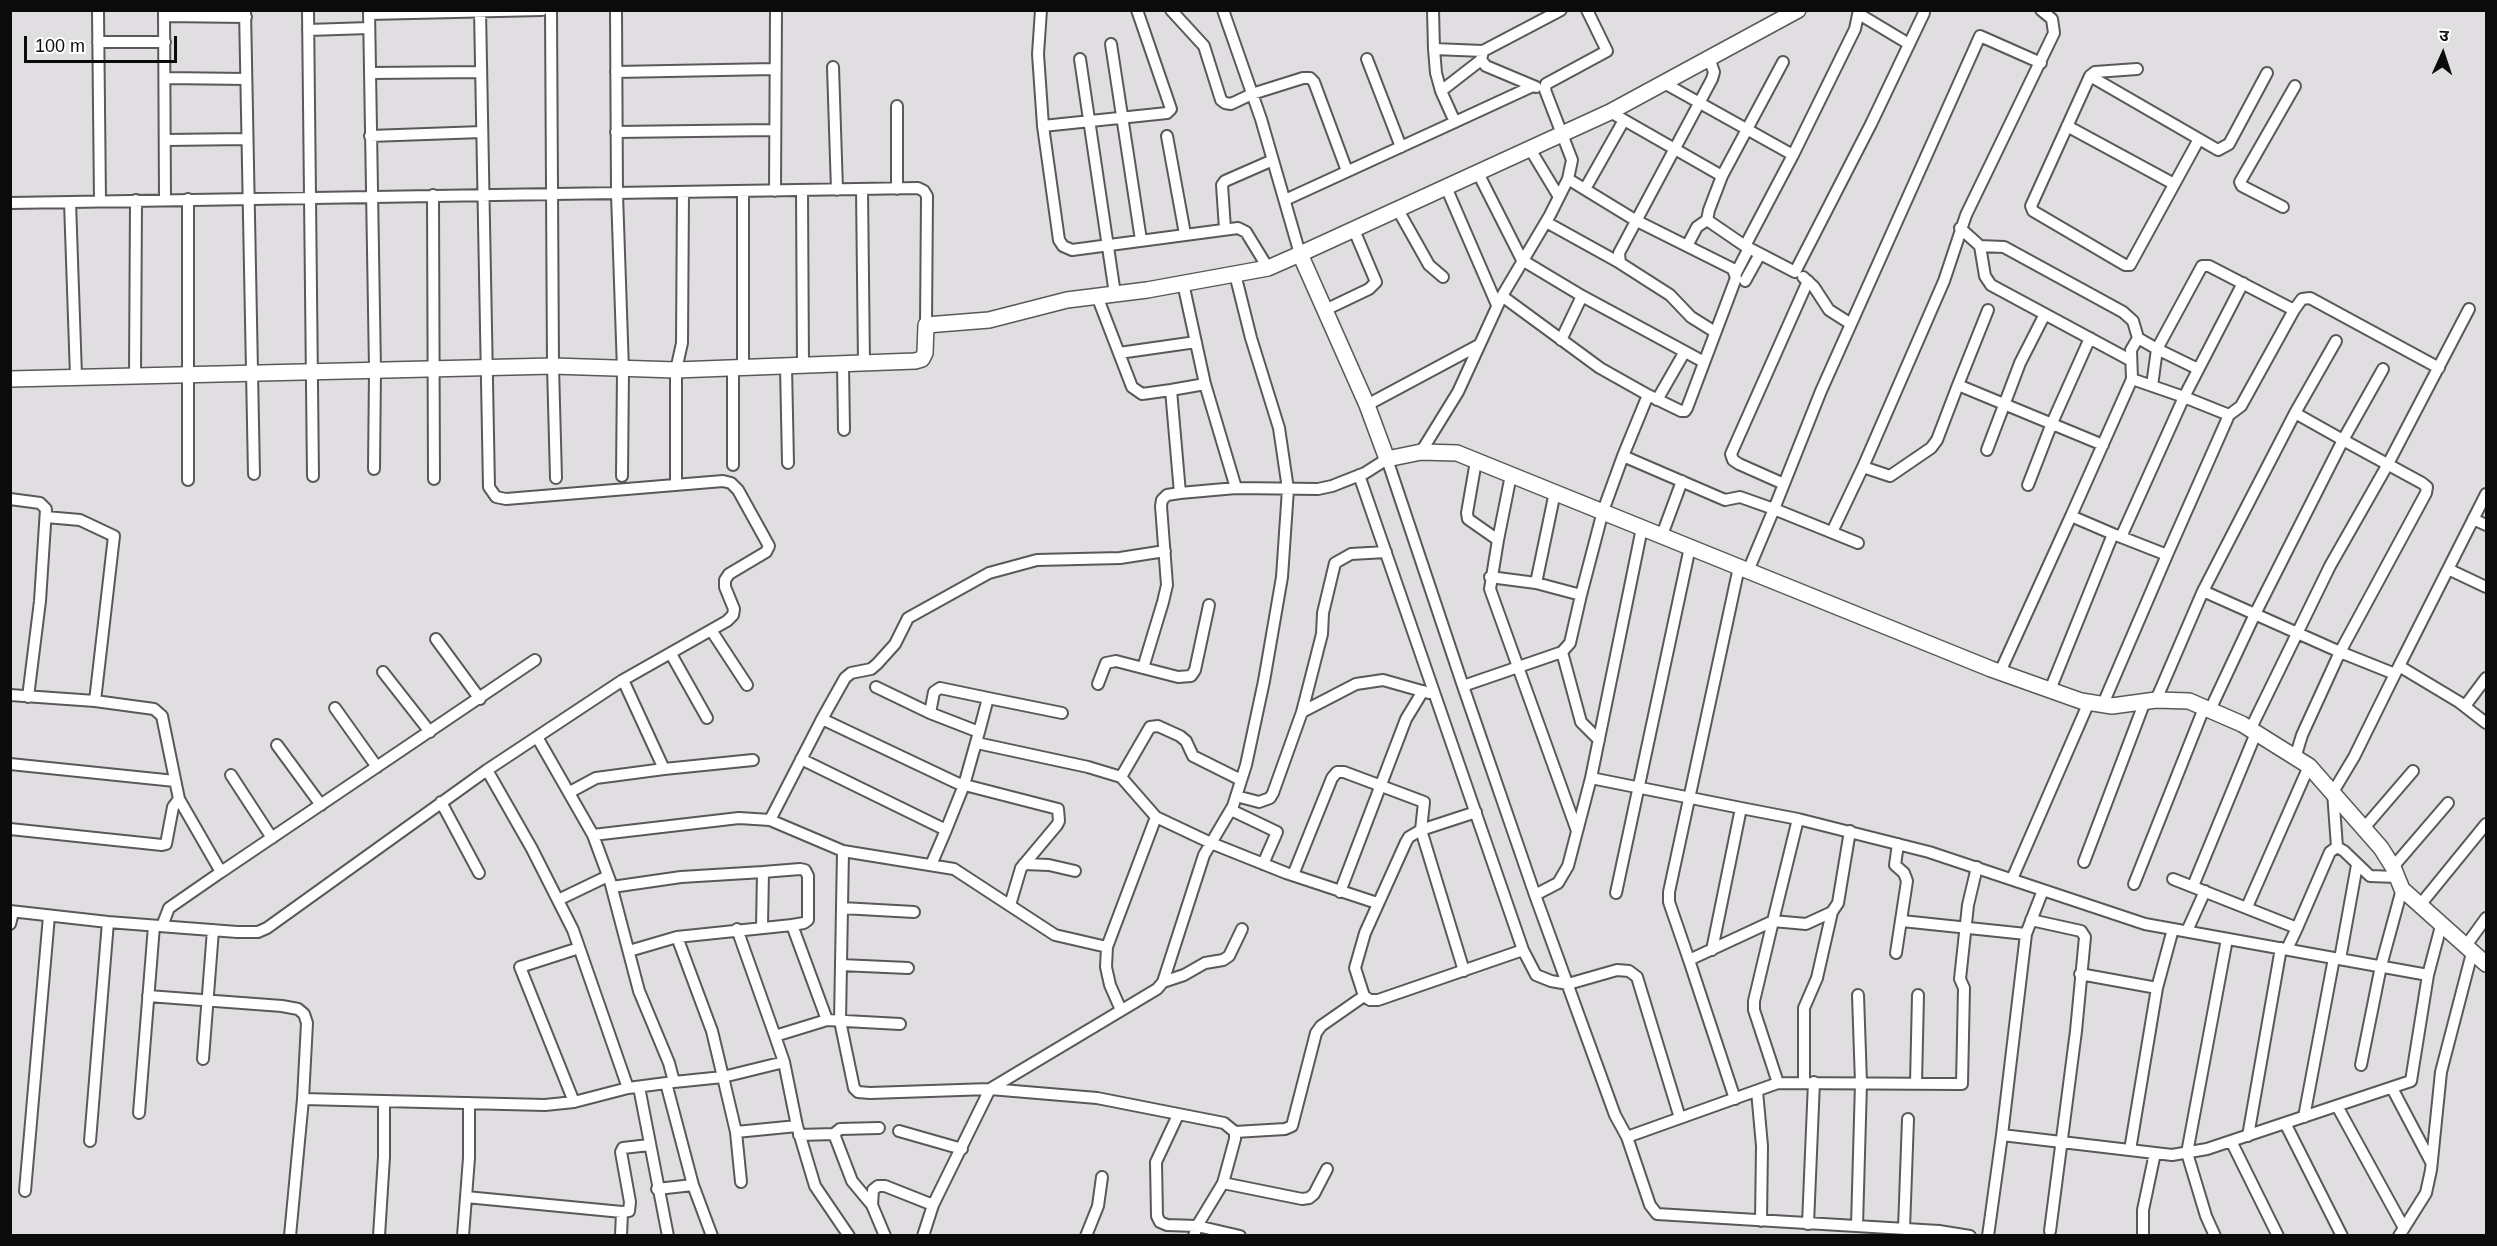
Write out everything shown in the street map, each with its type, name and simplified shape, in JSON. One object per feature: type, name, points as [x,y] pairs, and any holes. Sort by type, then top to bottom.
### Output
[{"type":"street","points":[[98,10],[100,201]]},
{"type":"street","points":[[308,10],[313,476]]},
{"type":"street","points":[[374,469],[375,370],[369,12],[542,10]]},
{"type":"street","points":[[551,10],[551,194],[556,478]]},
{"type":"street","points":[[616,10],[617,194],[623,370],[622,476]]},
{"type":"street","points":[[775,191],[776,10]]},
{"type":"street","points":[[1041,10],[1038,54],[1043,126],[1059,240],[1064,246],[1072,250],[1225,229],[1243,229],[1268,268]]},
{"type":"street","points":[[1043,126],[1167,113],[1171,109],[1137,10]]},
{"type":"street","points":[[1171,10],[1204,46],[1221,100],[1231,104],[1252,94],[1303,78],[1310,78],[1314,82],[1347,171]]},
{"type":"street","points":[[1223,10],[1273,160],[1300,254],[1367,405],[1382,463],[1463,686],[1535,895],[1615,1115],[1627,1137],[1650,1206],[1657,1214],[1904,1229],[1970,1236]]},
{"type":"street","points":[[1433,10],[1436,73],[1455,122]]},
{"type":"street","points":[[1442,91],[1482,55],[1561,10]]},
{"type":"street","points":[[1420,452],[1458,392],[1499,301],[1546,222],[1568,179],[1572,160],[1545,90],[1546,84],[1607,51],[1587,10]]},
{"type":"street","points":[[926,325],[989,320],[1067,300],[1268,268],[1610,112],[1798,10]]},
{"type":"street","points":[[1832,532],[1863,467],[1944,281],[1960,228],[2054,33],[2055,24],[2041,10]]},
{"type":"street","points":[[10,924],[12,912],[108,922],[258,932],[267,928],[487,770],[623,680],[671,654],[734,615],[732,600],[725,587],[729,574],[766,552],[769,546],[738,490],[731,483],[723,481],[676,484],[506,500],[496,497],[489,487],[480,11]]},
{"type":"street","points":[[1446,187],[1499,301],[1600,368],[1653,398],[1685,411],[1736,273],[1751,249],[1793,155],[1855,30],[1859,12],[1909,44]]},
{"type":"street","points":[[1795,272],[1924,12]]},
{"type":"street","points":[[165,200],[164,13],[245,14],[254,474]]},
{"type":"street","points":[[308,30],[369,28]]},
{"type":"street","points":[[1735,1099],[1669,902],[1669,892],[1744,569],[1774,509],[1851,324],[1980,36],[2041,63]]},
{"type":"street","points":[[98,42],[165,42]]},
{"type":"street","points":[[1111,44],[1141,240]]},
{"type":"street","points":[[1434,49],[1482,55]]},
{"type":"street","points":[[1482,55],[1486,66],[1545,90]]},
{"type":"street","points":[[1620,263],[1619,253],[1635,220],[1714,72],[1709,58]]},
{"type":"street","points":[[1080,59],[1115,294]]},
{"type":"street","points":[[1367,59],[1401,147]]},
{"type":"street","points":[[1687,246],[1697,227],[1707,220],[1708,210],[1722,176],[1783,62]]},
{"type":"street","points":[[833,66],[837,190]]},
{"type":"street","points":[[616,72],[774,69]]},
{"type":"street","points":[[2137,69],[2095,72],[2090,76],[2031,206],[2033,211],[2125,265],[2130,265],[2199,139]]},
{"type":"street","points":[[370,73],[481,72]]},
{"type":"street","points":[[2090,76],[2218,150],[2229,144],[2267,73]]},
{"type":"street","points":[[165,78],[246,79]]},
{"type":"street","points":[[1664,82],[1793,155]]},
{"type":"street","points":[[1285,200],[1533,86]]},
{"type":"street","points":[[2283,207],[2242,186],[2240,182],[2295,86]]},
{"type":"street","points":[[897,106],[897,189]]},
{"type":"street","points":[[1610,112],[1722,176]]},
{"type":"street","points":[[1585,189],[1624,120]]},
{"type":"street","points":[[2067,126],[2174,184]]},
{"type":"street","points":[[616,132],[774,130]]},
{"type":"street","points":[[370,136],[482,132]]},
{"type":"street","points":[[1167,136],[1185,234]]},
{"type":"street","points":[[166,140],[247,139]]},
{"type":"street","points":[[1530,149],[1559,196]]},
{"type":"street","points":[[1225,229],[1222,185],[1225,181],[1273,160]]},
{"type":"street","points":[[1478,173],[1522,260],[1582,296],[1704,362]]},
{"type":"street","points":[[1568,179],[1635,220],[1736,273]]},
{"type":"street","points":[[10,203],[311,196],[897,189],[918,189],[924,191],[927,196],[925,353],[921,359],[915,361],[676,370],[553,366],[10,379]]},
{"type":"street","points":[[862,190],[864,364]]},
{"type":"street","points":[[802,191],[803,366]]},
{"type":"street","points":[[733,465],[743,192]]},
{"type":"street","points":[[676,484],[676,370],[682,343],[683,193]]},
{"type":"street","points":[[433,195],[434,479]]},
{"type":"street","points":[[135,375],[136,200]]},
{"type":"street","points":[[188,200],[188,480]]},
{"type":"street","points":[[70,202],[76,376]]},
{"type":"street","points":[[1398,210],[1429,266],[1443,277]]},
{"type":"street","points":[[1707,220],[1751,249],[1808,281],[1829,310],[1851,324]]},
{"type":"street","points":[[1546,222],[1620,263],[1670,295],[1691,316],[1715,332]]},
{"type":"street","points":[[1960,228],[1980,246],[1985,276],[1991,285],[2130,360]]},
{"type":"street","points":[[1325,310],[1369,289],[1376,282],[1354,230]]},
{"type":"street","points":[[1980,246],[2004,247],[2123,312],[2133,321],[2138,338],[2198,369]]},
{"type":"street","points":[[1745,281],[1751,249]]},
{"type":"street","points":[[2152,386],[2157,349],[2202,267],[2209,266],[2294,310]]},
{"type":"street","points":[[922,1236],[933,1205],[990,1089],[1157,989],[1163,982],[1204,855],[1231,810],[1236,796],[1264,681],[1282,577],[1288,489],[1279,428],[1251,338],[1235,274]]},
{"type":"street","points":[[1784,484],[1739,464],[1733,460],[1731,454],[1808,281]]},
{"type":"street","points":[[1183,283],[1205,384],[1236,488]]},
{"type":"street","points":[[2050,690],[2117,536],[2184,396],[2243,284]]},
{"type":"street","points":[[1097,296],[1136,392],[1142,394],[1205,384]]},
{"type":"street","points":[[1561,340],[1582,296]]},
{"type":"street","points":[[2012,879],[2167,555],[2229,415],[2241,406],[2302,299],[2310,298],[2439,368]]},
{"type":"street","points":[[2193,886],[2253,731],[2297,633],[2330,566],[2388,464],[2469,309]]},
{"type":"street","points":[[1863,467],[1890,476],[1931,448],[1937,440],[1988,310]]},
{"type":"street","points":[[1987,450],[2020,363],[2045,314]]},
{"type":"street","points":[[2028,485],[2052,423],[2090,338]]},
{"type":"street","points":[[2000,672],[2132,379],[2131,350],[2138,338]]},
{"type":"street","points":[[1119,353],[1196,342]]},
{"type":"street","points":[[2084,862],[2151,701],[2203,591],[2295,413],[2336,342]]},
{"type":"street","points":[[1367,405],[1479,345]]},
{"type":"street","points":[[1463,686],[1562,652],[1570,643],[1603,511],[1623,456],[1653,398],[1684,353]]},
{"type":"street","points":[[843,364],[844,430]]},
{"type":"street","points":[[786,366],[788,463]]},
{"type":"street","points":[[2134,884],[2207,709],[2343,440],[2383,369]]},
{"type":"street","points":[[2132,379],[2184,396],[2229,415]]},
{"type":"street","points":[[1958,385],[2103,445]]},
{"type":"street","points":[[1171,390],[1180,493]]},
{"type":"street","points":[[2247,908],[2302,762],[2302,735],[2340,652],[2426,493],[2427,487],[2295,413]]},
{"type":"street","points":[[1143,668],[1167,585],[1162,500],[1167,495],[1236,488],[1318,489],[1362,474],[1382,463],[1420,452],[1457,453],[2000,672],[2050,690],[2112,706],[2151,701],[2189,701],[2253,731],[2302,762],[2333,792],[2364,828],[2420,905],[2468,950],[2487,964]]},
{"type":"street","points":[[1623,456],[1725,500],[1740,496],[1858,543]]},
{"type":"street","points":[[1476,461],[1467,513],[1468,519],[1498,540]]},
{"type":"street","points":[[1362,474],[1386,552],[1523,950],[1536,975],[1543,980],[1568,984],[1617,970],[1629,970],[1637,977],[1680,1118]]},
{"type":"street","points":[[1512,475],[1490,589],[1577,831]]},
{"type":"street","points":[[1662,535],[1682,481]]},
{"type":"street","points":[[1536,583],[1555,492]]},
{"type":"street","points":[[2337,848],[2333,792],[2354,757],[2487,494]]},
{"type":"street","points":[[10,499],[44,505],[46,517],[28,697]]},
{"type":"street","points":[[2071,516],[2167,555]]},
{"type":"street","points":[[46,517],[80,520],[114,536],[95,701]]},
{"type":"street","points":[[2474,519],[2487,525]]},
{"type":"street","points":[[1535,895],[1558,883],[1568,866],[1591,778],[1642,528]]},
{"type":"street","points":[[1616,893],[1690,547]]},
{"type":"street","points":[[770,820],[845,678],[851,673],[871,669],[877,664],[895,644],[908,618],[989,573],[1037,560],[1120,558],[1165,550]]},
{"type":"street","points":[[1236,796],[1259,802],[1270,798],[1302,712],[1322,634],[1323,613],[1335,563],[1351,554],[1386,552]]},
{"type":"street","points":[[2448,569],[2487,587]]},
{"type":"street","points":[[1491,577],[1536,583],[1581,595]]},
{"type":"street","points":[[2203,591],[2340,652],[2397,670],[2465,706],[2487,723]]},
{"type":"street","points":[[1098,684],[1106,663],[1116,661],[1178,677],[1191,676],[1195,670],[1209,605]]},
{"type":"street","points":[[711,630],[747,685]]},
{"type":"street","points":[[436,639],[480,699]]},
{"type":"street","points":[[1562,652],[1581,722],[1599,740]]},
{"type":"street","points":[[671,654],[707,718]]},
{"type":"street","points":[[139,1113],[148,996],[158,926],[169,908],[535,660]]},
{"type":"street","points":[[383,672],[430,732]]},
{"type":"street","points":[[2465,706],[2487,678]]},
{"type":"street","points":[[623,680],[663,770]]},
{"type":"street","points":[[1302,712],[1356,684],[1383,680],[1436,694]]},
{"type":"street","points":[[876,687],[978,738],[1121,777],[1156,817],[1263,864],[1377,903]]},
{"type":"street","points":[[930,713],[934,692],[940,688],[1062,713]]},
{"type":"street","points":[[1340,892],[1411,709],[1423,691]]},
{"type":"street","points":[[10,695],[95,701],[159,711],[162,716],[179,799],[221,872]]},
{"type":"street","points":[[931,865],[964,785],[988,698]]},
{"type":"street","points":[[335,708],[377,767]]},
{"type":"street","points":[[822,719],[964,785],[1058,809],[1057,825],[1018,874],[1010,905]]},
{"type":"street","points":[[1121,777],[1150,727],[1158,726],[1186,741],[1192,756],[1241,780]]},
{"type":"street","points":[[537,737],[570,792],[592,835],[610,881],[639,991],[669,1063],[670,1083],[693,1185],[712,1236]]},
{"type":"street","points":[[277,745],[321,805]]},
{"type":"street","points":[[801,759],[946,830]]},
{"type":"street","points":[[570,792],[596,778],[753,760]]},
{"type":"street","points":[[10,764],[175,781]]},
{"type":"street","points":[[487,770],[558,900],[634,1088],[649,1145],[668,1236]]},
{"type":"street","points":[[2364,828],[2413,771]]},
{"type":"street","points":[[1293,875],[1332,778],[1337,772],[1424,802],[1421,830],[1464,971]]},
{"type":"street","points":[[231,775],[272,838]]},
{"type":"street","points":[[1591,778],[1850,831],[1977,867],[2145,924],[2428,975]]},
{"type":"street","points":[[10,829],[166,844],[173,807],[179,799]]},
{"type":"street","points":[[441,802],[479,873]]},
{"type":"street","points":[[2361,1065],[2398,877],[2448,803]]},
{"type":"street","points":[[1712,950],[1741,808]]},
{"type":"street","points":[[1231,810],[1277,832],[1263,864]]},
{"type":"street","points":[[1476,812],[1421,830],[1406,842],[1377,903],[1355,968],[1364,996],[1370,1000],[1378,1000],[1523,950]]},
{"type":"street","points":[[1121,1010],[1110,985],[1106,967],[1107,947],[1156,817]]},
{"type":"street","points":[[592,835],[739,818],[770,820],[843,851],[954,869],[1055,935],[1107,947]]},
{"type":"street","points":[[1778,1083],[1754,1010],[1754,1001],[1798,819]]},
{"type":"street","points":[[2420,905],[2487,824]]},
{"type":"street","points":[[1808,1224],[1809,1082],[1804,1008],[1817,978],[1832,912],[1838,903],[1850,831]]},
{"type":"street","points":[[1896,953],[1907,881],[1904,873],[1895,865],[1898,844]]},
{"type":"street","points":[[2337,848],[2344,851],[2370,876],[2398,877]]},
{"type":"street","points":[[2248,1136],[2284,949],[2297,928],[2330,852],[2337,848]]},
{"type":"street","points":[[843,851],[840,1021],[852,1081],[858,1092],[990,1089],[1097,1098],[1224,1123],[1235,1132]]},
{"type":"street","points":[[1024,864],[1049,865],[1075,871]]},
{"type":"street","points":[[2304,1117],[2357,864]]},
{"type":"street","points":[[1627,1137],[1778,1083],[1962,1084],[1964,988],[1960,979],[1977,867]]},
{"type":"street","points":[[558,900],[610,881],[800,869],[805,870],[808,876],[808,920],[804,923],[677,937],[629,951]]},
{"type":"street","points":[[762,927],[763,872]]},
{"type":"street","points":[[2173,879],[2297,928]]},
{"type":"street","points":[[1988,1236],[2026,934],[2043,890]]},
{"type":"street","points":[[2187,931],[2205,891]]},
{"type":"street","points":[[842,908],[914,912]]},
{"type":"street","points":[[1689,960],[1773,921],[1806,924],[1832,912]]},
{"type":"street","points":[[25,1191],[49,916]]},
{"type":"street","points":[[2401,1232],[2426,1192],[2432,1162],[2441,1072],[2468,950],[2487,918]]},
{"type":"street","points":[[2031,920],[2081,931],[2085,943],[2050,1231]]},
{"type":"street","points":[[1902,921],[2026,934]]},
{"type":"street","points":[[90,1141],[108,922]]},
{"type":"street","points":[[792,924],[827,1020]]},
{"type":"street","points":[[2002,1135],[2172,1155],[2248,1136],[2411,1081],[2428,975],[2441,926]]},
{"type":"street","points":[[737,929],[784,1062],[798,1131],[814,1186],[849,1236]]},
{"type":"street","points":[[1163,982],[1184,975],[1205,963],[1223,960],[1229,956],[1242,929]]},
{"type":"street","points":[[2130,1150],[2157,987],[2173,929]]},
{"type":"street","points":[[203,1059],[213,930]]},
{"type":"street","points":[[677,937],[712,1031],[736,1132],[741,1182]]},
{"type":"street","points":[[2215,1236],[2206,1216],[2187,1153],[2227,939]]},
{"type":"street","points":[[574,1102],[520,967],[579,948]]},
{"type":"street","points":[[841,965],[908,968]]},
{"type":"street","points":[[2080,975],[2157,987]]},
{"type":"street","points":[[1857,1226],[1861,1083],[1858,995]]},
{"type":"street","points":[[1916,1083],[1918,995]]},
{"type":"street","points":[[148,996],[282,1006],[298,1009],[304,1014],[307,1023],[303,1099],[290,1236]]},
{"type":"street","points":[[1235,1132],[1285,1130],[1292,1126],[1316,1033],[1321,1026],[1364,996]]},
{"type":"street","points":[[775,1035],[827,1020],[900,1024]]},
{"type":"street","points":[[303,1099],[545,1105],[574,1102],[634,1088],[723,1077],[784,1062]]},
{"type":"street","points":[[2392,1088],[2432,1162]]},
{"type":"street","points":[[1757,1091],[1762,1146],[1761,1221]]},
{"type":"street","points":[[379,1236],[384,1157],[384,1101]]},
{"type":"street","points":[[463,1236],[469,1158],[469,1103]]},
{"type":"street","points":[[2337,1106],[2401,1232]]},
{"type":"street","points":[[1178,1115],[1156,1162],[1157,1216],[1160,1222],[1195,1231],[1240,1236]]},
{"type":"street","points":[[1904,1229],[1908,1119]]},
{"type":"street","points":[[2284,1124],[2342,1236]]},
{"type":"street","points":[[736,1132],[798,1131],[834,1134],[840,1129],[879,1128]]},
{"type":"street","points":[[899,1131],[962,1149]]},
{"type":"street","points":[[1195,1231],[1224,1183],[1235,1132]]},
{"type":"street","points":[[834,1134],[852,1181],[872,1205],[885,1236]]},
{"type":"street","points":[[2231,1141],[2278,1236]]},
{"type":"street","points":[[466,1197],[630,1211],[621,1152],[623,1148],[649,1145]]},
{"type":"street","points":[[2143,1236],[2143,1210],[2155,1153]]},
{"type":"street","points":[[1224,1183],[1302,1199],[1314,1194],[1327,1169]]},
{"type":"street","points":[[1086,1236],[1098,1206],[1102,1177]]},
{"type":"street","points":[[657,1189],[693,1185]]},
{"type":"street","points":[[872,1205],[873,1190],[878,1186],[885,1186],[933,1205]]},
{"type":"street","points":[[621,1236],[622,1212]]}]
